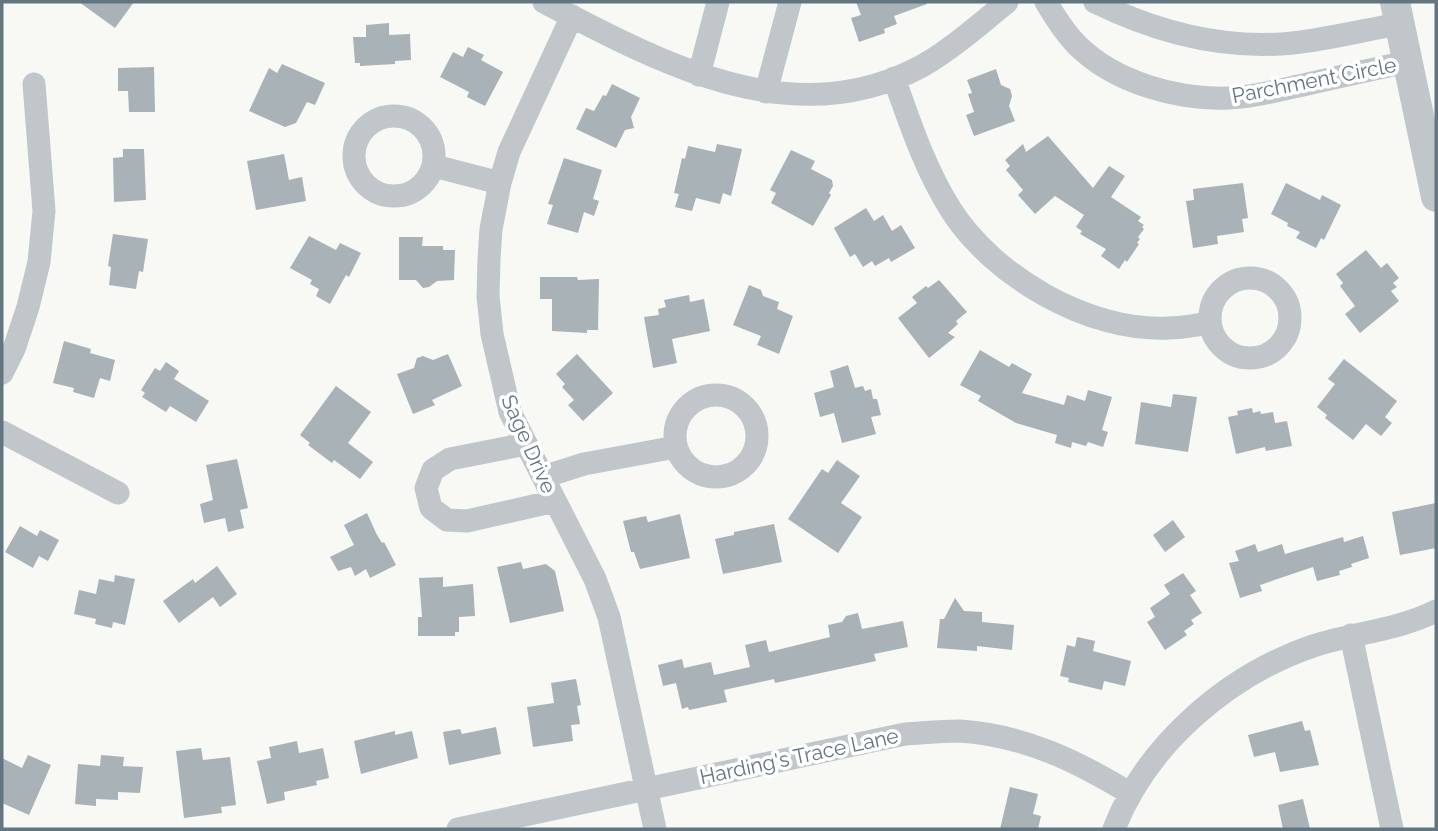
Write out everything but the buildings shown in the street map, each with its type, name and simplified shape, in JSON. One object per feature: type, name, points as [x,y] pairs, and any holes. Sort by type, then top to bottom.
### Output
[{"type":"street","points":[[544,2],[699,75],[766,92],[809,95],[876,85],[894,78],[940,55],[1007,2]]},
{"type":"street","points":[[699,75],[718,2]]},
{"type":"street","points":[[766,92],[790,2]]},
{"type":"street","name":"Parchment Circle","points":[[1046,2],[1077,45],[1093,58],[1140,83],[1172,93],[1221,98],[1263,93],[1408,62]]},
{"type":"street","name":"Parchment Circle","points":[[1096,2],[1127,18],[1167,32],[1213,42],[1247,45],[1295,43],[1397,13]]},
{"type":"street","points":[[1397,13],[1436,197]]},
{"type":"street","name":"Sage Drive","points":[[572,16],[509,152],[491,229],[488,296],[492,334],[510,412],[595,579],[609,617],[655,829]]},
{"type":"street","points":[[894,78],[920,150],[935,181],[953,212],[977,242],[1001,265],[1050,297],[1094,316],[1146,327],[1167,328],[1210,323]]},
{"type":"street","points":[[2,373],[28,307],[39,262],[44,211],[34,84]]},
{"type":"street","points":[[434,166],[500,183]]},
{"type":"street","points":[[2,432],[118,493]]},
{"type":"street","points":[[526,444],[441,463],[433,470],[426,488],[431,508],[438,515],[457,522],[555,501]]},
{"type":"street","points":[[543,477],[584,464],[677,447]]},
{"type":"street","points":[[1114,829],[1131,794],[1159,755],[1178,732],[1225,692],[1288,657],[1350,635],[1430,618]]},
{"type":"street","points":[[1350,635],[1392,829]]},
{"type":"street","name":"Harding's Trace Lane","points":[[458,829],[858,742],[905,734],[957,731],[1005,737],[1040,747],[1087,768],[1131,794]]}]
